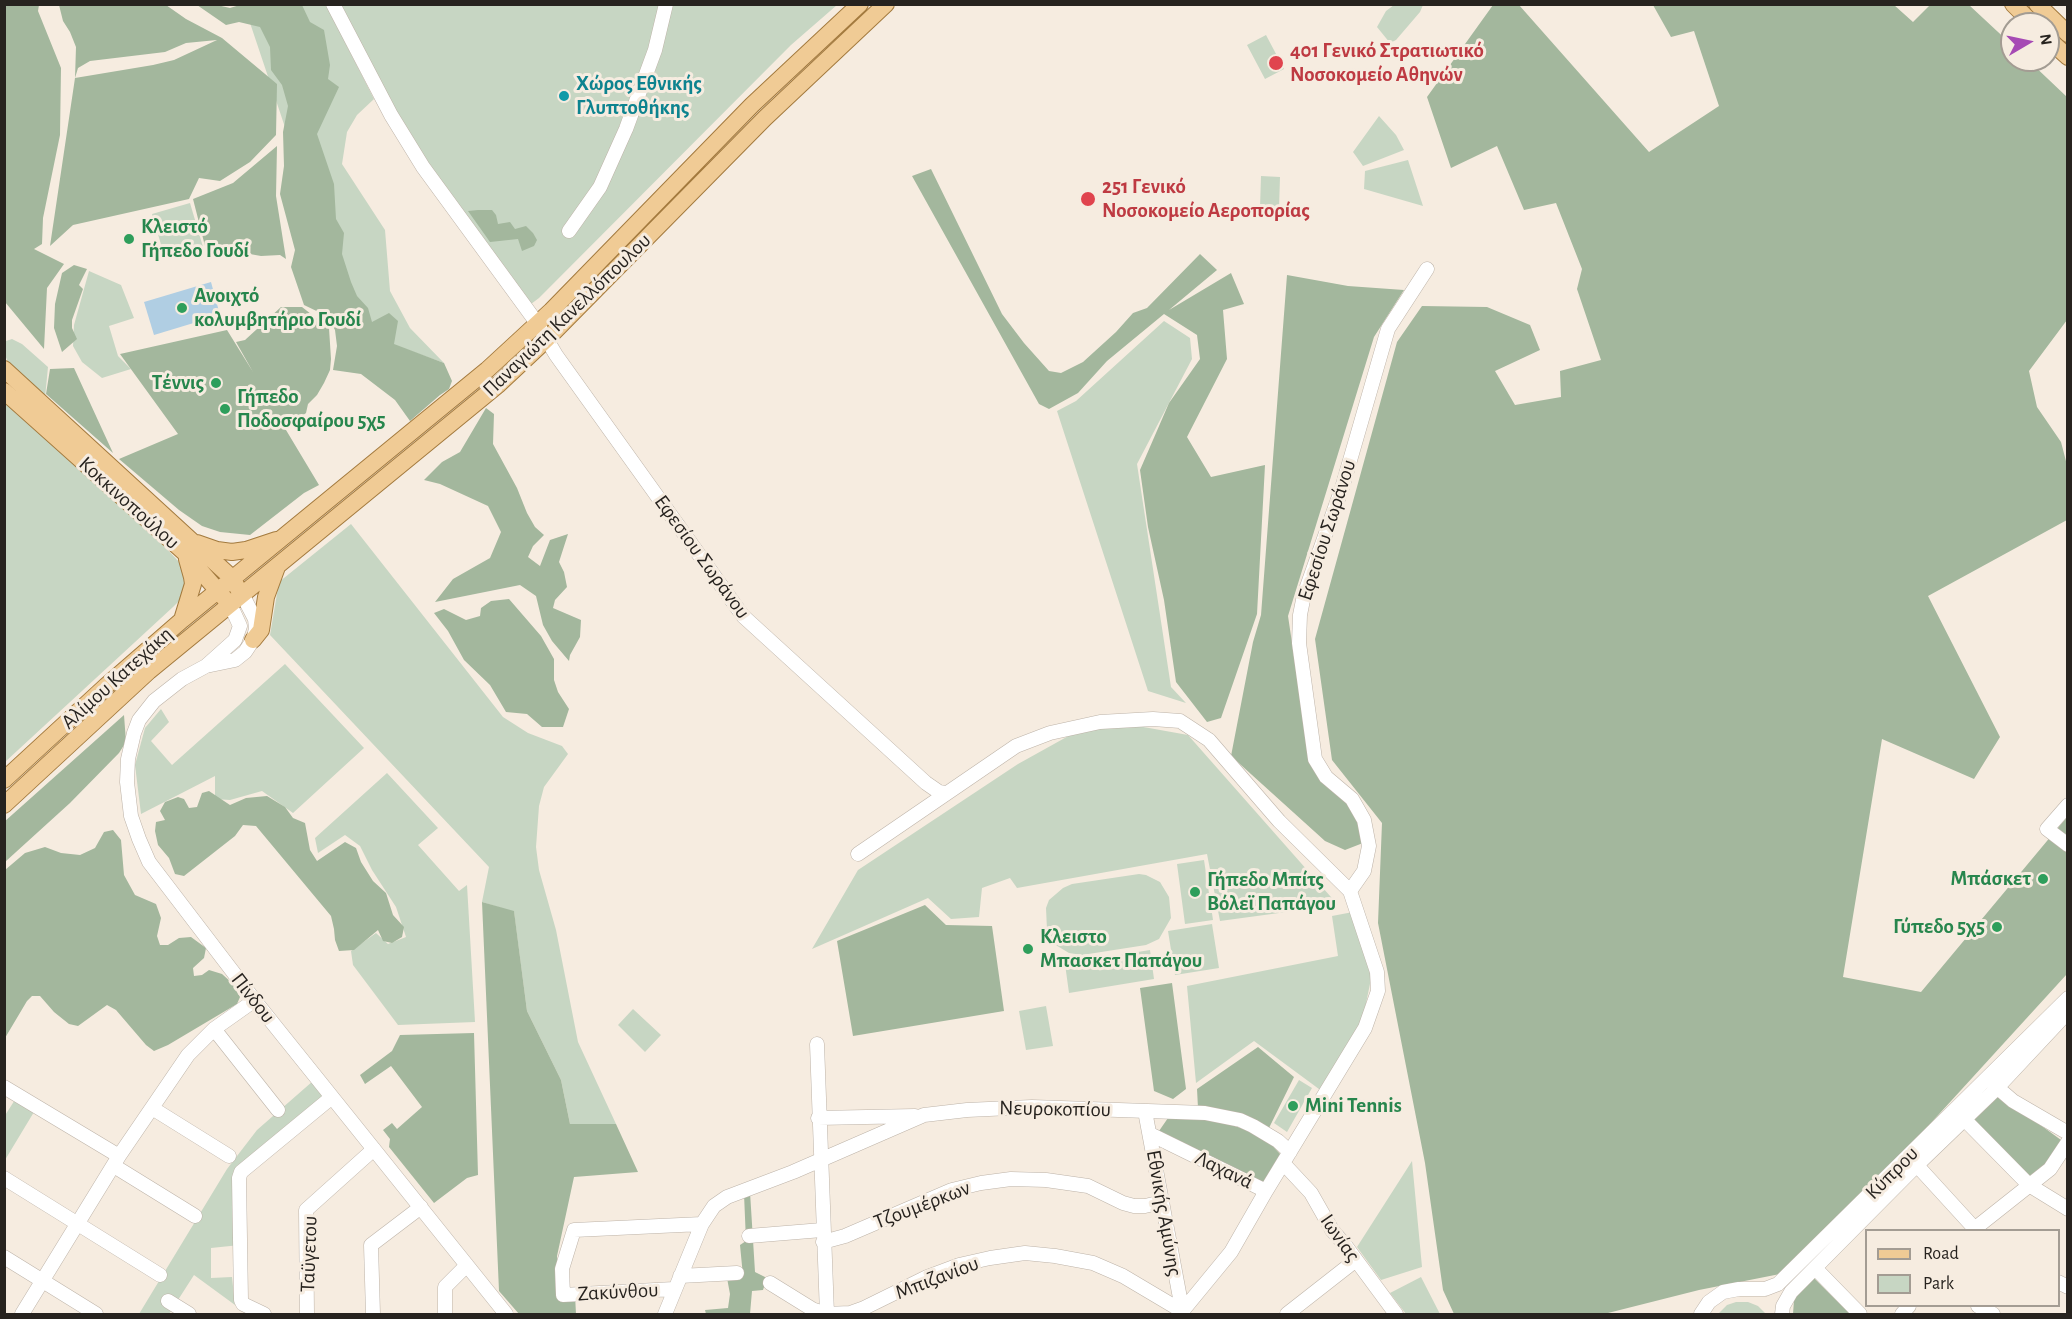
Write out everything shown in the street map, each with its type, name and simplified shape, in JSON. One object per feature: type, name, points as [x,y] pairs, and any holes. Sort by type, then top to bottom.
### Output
[{"type":"main road","name":"Παναγιώτη Κανελλόπουλου","points":[[233,579],[487,370],[537,323],[752,105],[860,4]]},
{"type":"main road","name":"Παναγιώτη Κανελλόπουλου","points":[[236,599],[499,384],[547,339],[765,118],[886,4]]},
{"type":"main road","points":[[2037,4],[2067,34]]},
{"type":"main road","name":"Κοκκινοπούλου","points":[[6,369],[187,546],[218,591],[236,599]]},
{"type":"main road","name":"Κοκκινοπούλου","points":[[4,391],[187,546],[233,579],[236,599]]},
{"type":"main road","points":[[182,620],[192,584],[187,546],[232,552],[246,550],[285,537]]},
{"type":"main road","points":[[253,640],[261,630],[266,597],[278,566]]},
{"type":"main road","name":"Αλίμου Κατεχάκη","points":[[4,780],[106,686],[233,579]]},
{"type":"main road","name":"Αλίμου Κατεχάκη","points":[[4,805],[149,671],[236,599]]},
{"type":"street","name":"Εφεσίου Σωράνου","points":[[333,4],[391,115],[423,168],[537,323],[565,368],[743,616],[926,783],[939,792],[945,793]]},
{"type":"street","points":[[569,231],[600,187],[626,129],[655,50],[666,4]]},
{"type":"street","name":"Εφεσίου Σωράνου","points":[[1350,891],[1364,872],[1369,846],[1364,820],[1352,799],[1326,777],[1315,759],[1299,643],[1300,615],[1304,595],[1342,488],[1388,329],[1427,269]]},
{"type":"street","points":[[236,599],[255,619],[256,628],[253,640]]},
{"type":"street","name":"Πίνδου","points":[[236,599],[240,623],[239,633],[233,643],[206,666],[163,693],[145,710],[139,720],[129,752],[128,794],[131,816],[149,862],[255,1000],[506,1314]]},
{"type":"street","name":"Πίνδου","points":[[206,666],[235,660],[245,652],[253,640]]},
{"type":"street","points":[[858,854],[1016,746],[1050,733],[1100,722],[1153,719],[1180,721],[1209,740],[1279,821],[1350,891],[1377,972],[1377,991],[1365,1028],[1266,1191],[1232,1252],[1182,1313]]},
{"type":"street","points":[[2067,805],[2047,829],[2067,845]]},
{"type":"street","name":"Κύπρου","points":[[1782,1314],[1783,1306],[1791,1292],[1913,1161],[1987,1077],[2067,998]]},
{"type":"street","points":[[22,1314],[116,1161],[188,1055],[214,1029],[255,1000]]},
{"type":"street","name":"Κύπρου","points":[[1701,1314],[1709,1302],[1723,1292],[1765,1289],[1778,1284],[1913,1161],[1965,1120],[2067,1012]]},
{"type":"street","points":[[214,1029],[278,1110]]},
{"type":"street","points":[[770,1283],[812,1309],[826,1314],[817,1044]]},
{"type":"street","points":[[1987,1077],[2013,1101],[2067,1133]]},
{"type":"street","points":[[4,1087],[195,1216]]},
{"type":"street","points":[[264,1314],[243,1304],[241,1300],[239,1178],[241,1172],[332,1097]]},
{"type":"street","points":[[152,1107],[229,1156]]},
{"type":"street","name":"Νευροκοπίου","points":[[665,1314],[702,1224],[714,1206],[727,1197],[924,1115],[967,1110],[1032,1107],[1205,1113],[1240,1120],[1267,1133],[1287,1158]]},
{"type":"street","name":"Εθνικής Αμύνης","points":[[1145,1111],[1182,1313]]},
{"type":"street","points":[[818,1118],[924,1115]]},
{"type":"street","points":[[1965,1120],[2029,1185],[2067,1209]]},
{"type":"street","name":"Λαχανά","points":[[1150,1134],[1266,1191]]},
{"type":"street","points":[[1976,1229],[2049,1169],[2067,1142]]},
{"type":"street","name":"Ταϋγετου","points":[[307,1314],[306,1210],[374,1149]]},
{"type":"street","name":"Ιωνίας","points":[[1287,1158],[1311,1193],[1332,1230],[1396,1314]]},
{"type":"street","points":[[1913,1161],[1974,1229]]},
{"type":"street","points":[[4,1178],[160,1275]]},
{"type":"street","name":"Τζουμέρκων","points":[[749,1236],[845,1236],[952,1190],[1011,1179],[1046,1180],[1088,1186],[1122,1203],[1134,1206],[1162,1202]]},
{"type":"street","points":[[373,1314],[372,1245],[421,1207]]},
{"type":"street","name":"Ζακύνθου","points":[[702,1224],[574,1230],[562,1269],[563,1295],[677,1283],[737,1273]]},
{"type":"street","name":"Μπιζανίου","points":[[826,1314],[850,1313],[864,1308],[927,1277],[959,1265],[1025,1253],[1093,1263],[1124,1276],[1182,1313]]},
{"type":"street","points":[[4,1257],[96,1314]]},
{"type":"street","points":[[1287,1314],[1356,1260]]},
{"type":"street","points":[[445,1314],[445,1287],[467,1265]]},
{"type":"street","points":[[1815,1268],[1860,1314]]},
{"type":"street","points":[[168,1301],[189,1314]]},
{"type":"green space","points":[[243,4],[302,5],[310,22],[324,30],[330,65],[328,79],[339,87],[317,134],[334,184],[336,219],[344,233],[342,254],[351,282],[357,296],[368,308],[372,322],[389,313],[398,321],[394,344],[444,363],[452,381],[449,389],[410,421],[395,400],[361,374],[333,370],[337,346],[335,330],[327,316],[304,305],[291,267],[295,250],[280,194],[284,166],[283,132],[288,106],[282,85],[271,70],[270,47],[260,27],[239,22],[226,25],[197,5],[217,5],[230,8]]},
{"type":"green space","points":[[4,5],[39,5],[38,11],[61,68],[60,135],[43,218],[42,244],[34,249],[64,264],[47,288],[44,349],[5,302]]},
{"type":"green space","points":[[59,5],[166,5],[186,19],[222,38],[277,84],[276,135],[250,162],[220,181],[199,178],[189,199],[73,225],[50,246],[75,78],[76,47],[63,21]],"holes":[[[217,40],[174,60],[153,65],[75,78],[78,68],[90,61],[165,52],[186,43]]]},
{"type":"green space","points":[[244,5],[326,5],[374,99],[357,115],[347,132],[342,164],[385,230],[390,291],[410,328],[444,363],[353,330]]},
{"type":"green space","points":[[337,5],[837,5],[791,45],[531,304],[429,166],[391,109]]},
{"type":"green space","points":[[1394,5],[1423,5],[1420,12],[1396,40],[1390,43],[1377,27],[1386,11]]},
{"type":"green space","points":[[1493,5],[1519,5],[1649,152],[1719,106],[1694,31],[1671,37],[1653,5],[1894,5],[1913,22],[1930,5],[1969,5],[2000,34],[2000,72],[2041,72],[2067,97],[2067,320],[2029,371],[2037,407],[2061,442],[2067,465],[2067,520],[1928,596],[2000,737],[1974,779],[1882,739],[1843,977],[1921,992],[2067,817],[2067,974],[1888,1170],[1785,1273],[1699,1290],[1604,1314],[1454,1314],[1443,1290],[1425,1163],[1378,923],[1382,823],[1332,760],[1315,639],[1397,342],[1422,306],[1487,307],[1530,325],[1540,350],[1495,371],[1515,405],[1561,397],[1560,371],[1601,360],[1577,289],[1582,269],[1556,203],[1524,210],[1497,146],[1451,168],[1427,97]]},
{"type":"green space","points":[[1266,35],[1284,69],[1265,79],[1247,45]]},
{"type":"green space","points":[[1379,116],[1396,135],[1404,150],[1363,166],[1353,152]]},
{"type":"green space","points":[[277,146],[276,196],[286,259],[280,255],[261,256],[205,246],[193,199],[233,183]]},
{"type":"green space","points":[[1408,160],[1423,206],[1364,189],[1365,171]]},
{"type":"green space","points":[[931,169],[1002,314],[1049,371],[1061,373],[1083,362],[1133,313],[1147,308],[1200,254],[1217,270],[1169,310],[1231,273],[1244,304],[1223,310],[1227,359],[1187,437],[1211,477],[1265,465],[1257,614],[1221,718],[1207,722],[1176,682],[1164,600],[1148,527],[1140,470],[1169,403],[1200,359],[1197,335],[1164,314],[1107,361],[1078,393],[1049,409],[1039,404],[912,176]]},
{"type":"green space","points":[[1261,176],[1280,177],[1279,209],[1260,208]]},
{"type":"green space","points":[[190,203],[203,247],[165,258],[152,214]]},
{"type":"green space","points":[[492,210],[498,224],[510,222],[515,229],[526,226],[537,240],[534,246],[522,251],[518,239],[490,242],[468,211]]},
{"type":"green space","points":[[74,265],[87,269],[79,285],[83,289],[72,320],[72,328],[77,339],[62,352],[54,328],[55,304],[62,273]]},
{"type":"green space","points":[[89,271],[121,285],[134,318],[109,326],[118,356],[131,369],[102,378],[82,362],[73,346],[74,325]]},
{"type":"green space","points":[[1287,275],[1348,286],[1404,290],[1374,337],[1288,616],[1308,750],[1352,799],[1363,843],[1345,850],[1325,841],[1231,756],[1253,642],[1261,615]]},
{"type":"green space","points":[[281,307],[302,307],[329,328],[330,370],[324,383],[308,404],[306,413],[296,421],[283,425],[319,485],[304,493],[250,535],[220,532],[202,526],[179,510],[119,459],[178,434],[120,354],[227,330],[253,372],[236,342],[245,340]]},
{"type":"green space","points":[[1164,321],[1190,338],[1192,359],[1137,464],[1171,687],[1186,703],[1148,691],[1057,411],[1076,401]]},
{"type":"green space","points":[[12,339],[22,344],[48,367],[45,398],[11,369],[5,355],[4,344]]},
{"type":"green space","points":[[74,368],[113,453],[46,394],[50,369]]},
{"type":"green space","points":[[4,401],[163,545],[182,565],[187,576],[182,598],[5,762]]},
{"type":"green space","points":[[486,408],[494,414],[493,444],[517,488],[527,513],[535,527],[544,535],[533,546],[528,557],[540,566],[550,540],[568,534],[559,562],[567,587],[555,600],[553,608],[581,620],[580,637],[569,661],[552,641],[543,625],[536,596],[520,585],[435,602],[453,579],[490,558],[501,532],[488,506],[440,484],[424,480],[442,462],[460,452]]},
{"type":"green space","points":[[351,524],[503,717],[528,733],[562,746],[568,754],[544,787],[539,806],[536,847],[539,870],[556,930],[578,1042],[616,1124],[570,1124],[561,1080],[527,1011],[514,912],[482,902],[489,867],[270,635],[279,582]]},
{"type":"green space","points":[[509,599],[541,636],[554,659],[554,680],[558,692],[569,709],[563,727],[542,727],[527,714],[506,712],[490,685],[464,660],[448,631],[434,613],[444,609],[466,620],[480,616],[481,608],[491,601]]},
{"type":"green space","points":[[285,664],[364,748],[293,813],[262,791],[230,800],[215,799],[215,776],[141,814],[135,765],[145,728],[161,709],[169,722],[151,741],[172,765]]},
{"type":"green space","points":[[124,715],[126,742],[119,753],[70,803],[5,862],[4,822]]},
{"type":"green space","points":[[1099,719],[1188,735],[1338,905],[1220,921],[1207,854],[1017,888],[1010,878],[982,888],[979,917],[951,919],[928,898],[812,949],[858,870],[1018,764]]},
{"type":"green space","points":[[387,773],[438,828],[418,845],[459,891],[467,885],[475,1022],[398,1025],[353,965],[351,951],[376,933],[388,944],[406,937],[396,907],[372,870],[360,846],[345,835],[318,853],[315,838]]},
{"type":"green space","points":[[209,791],[230,805],[246,798],[267,796],[285,807],[293,818],[305,823],[310,850],[317,861],[345,842],[356,848],[361,862],[373,881],[386,893],[393,915],[404,927],[402,937],[392,943],[383,941],[378,930],[354,950],[339,951],[331,916],[256,826],[243,825],[235,836],[184,876],[175,874],[169,858],[158,845],[156,822],[165,820],[160,811],[165,802],[178,797],[184,799],[189,808],[197,807],[202,793]]},
{"type":"green space","points":[[113,830],[121,840],[124,875],[135,895],[156,904],[161,918],[157,936],[160,945],[168,945],[179,938],[191,937],[206,948],[204,958],[193,968],[194,976],[202,975],[209,970],[222,974],[232,983],[240,997],[237,1004],[154,1051],[116,1010],[107,1005],[78,1026],[69,1024],[40,996],[32,996],[5,1038],[5,870],[25,853],[45,847],[61,853],[80,855],[95,848],[104,832]]},
{"type":"green space","name":"Γήπεδο Μπίτς Βόλεϊ Παπάγου","points":[[1204,860],[1213,920],[1185,924],[1177,864]]},
{"type":"green space","points":[[1139,874],[1160,882],[1169,897],[1171,918],[1159,939],[1146,945],[1082,955],[1069,953],[1054,944],[1047,930],[1046,908],[1049,900],[1063,888],[1072,884]]},
{"type":"green space","points":[[482,902],[514,911],[527,1011],[561,1080],[570,1124],[616,1124],[638,1172],[574,1177],[557,1256],[559,1296],[575,1295],[576,1314],[519,1314],[499,1291]]},
{"type":"green space","points":[[925,905],[946,925],[992,926],[1004,1011],[853,1036],[837,941]]},
{"type":"green space","points":[[1353,912],[1372,974],[1362,1023],[1323,1092],[1254,1041],[1196,1083],[1187,986],[1338,956],[1332,916]]},
{"type":"green space","points":[[1212,924],[1219,968],[1175,975],[1168,931]]},
{"type":"green space","points":[[1150,950],[1154,979],[1069,993],[1065,964]]},
{"type":"green space","points":[[1172,983],[1186,1089],[1173,1099],[1154,1091],[1140,988]]},
{"type":"green space","points":[[1046,1006],[1053,1046],[1026,1050],[1019,1011]]},
{"type":"green space","points":[[633,1009],[661,1035],[645,1052],[618,1025]]},
{"type":"green space","points":[[474,1033],[478,1175],[467,1178],[434,1203],[389,1147],[390,1139],[383,1130],[392,1123],[397,1129],[422,1107],[391,1066],[365,1084],[360,1075],[392,1051],[400,1035]]},
{"type":"green space","points":[[1258,1047],[1294,1077],[1269,1128],[1198,1108],[1197,1089]]},
{"type":"green space","name":"Mini Tennis","points":[[1299,1080],[1312,1088],[1287,1132],[1274,1123]]},
{"type":"green space","points":[[313,1081],[323,1094],[304,1119],[244,1167],[240,1245],[211,1248],[211,1278],[232,1277],[235,1305],[194,1275],[169,1314],[139,1314],[227,1169],[257,1130]]},
{"type":"green space","points":[[1998,1094],[2061,1140],[2050,1164],[2031,1182],[1971,1121]]},
{"type":"green space","points":[[18,1095],[37,1107],[5,1160],[4,1117]]},
{"type":"green space","points":[[1168,1118],[1216,1120],[1250,1131],[1269,1142],[1282,1156],[1264,1183],[1159,1131]]},
{"type":"green space","points":[[1412,1161],[1422,1267],[1381,1280],[1357,1247]]},
{"type":"green space","points":[[750,1192],[755,1272],[767,1278],[763,1290],[752,1291],[750,1314],[706,1314],[705,1310],[728,1308],[730,1294],[727,1278],[743,1276],[740,1245],[746,1241],[744,1194]]},
{"type":"green space","points":[[1421,1277],[1440,1314],[1406,1314],[1390,1293]]},
{"type":"green space","points":[[1814,1278],[1850,1314],[1793,1314],[1794,1300]]},
{"type":"green space","points":[[1748,1302],[1758,1306],[1766,1314],[1718,1314],[1727,1305]]},
{"type":"water","name":"Ανοιχτό κολυμβητήριο Γουδί","points":[[211,282],[220,315],[154,335],[144,302]]},
{"type":"place","name":"401 Γενικό Στρατιωτικό Νοσοκομείο Αθηνών","points":[[1276,63]]},
{"type":"place","name":"Χώρος Εθνικής Γλυπτοθήκης","points":[[564,96]]},
{"type":"place","name":"251 Γενικό Νοσοκομείο Αεροπορίας","points":[[1088,199]]},
{"type":"place","name":"Κλειστό Γήπεδο Γουδί","points":[[129,239]]},
{"type":"place","name":"Ανοιχτό κολυμβητήριο Γουδί","points":[[182,308]]},
{"type":"place","name":"Τέννις","points":[[216,383]]},
{"type":"place","name":"Γήπεδο Ποδοσφαίρου 5χ5","points":[[225,409]]},
{"type":"place","name":"Μπάσκετ","points":[[2043,879]]},
{"type":"place","name":"Γήπεδο Μπίτς Βόλεϊ Παπάγου","points":[[1195,892]]},
{"type":"place","name":"Γύπεδο 5χ5","points":[[1997,927]]},
{"type":"place","name":"Κλειστο Μπασκετ Παπάγου","points":[[1028,949]]},
{"type":"place","name":"Mini Tennis","points":[[1293,1106]]}]
